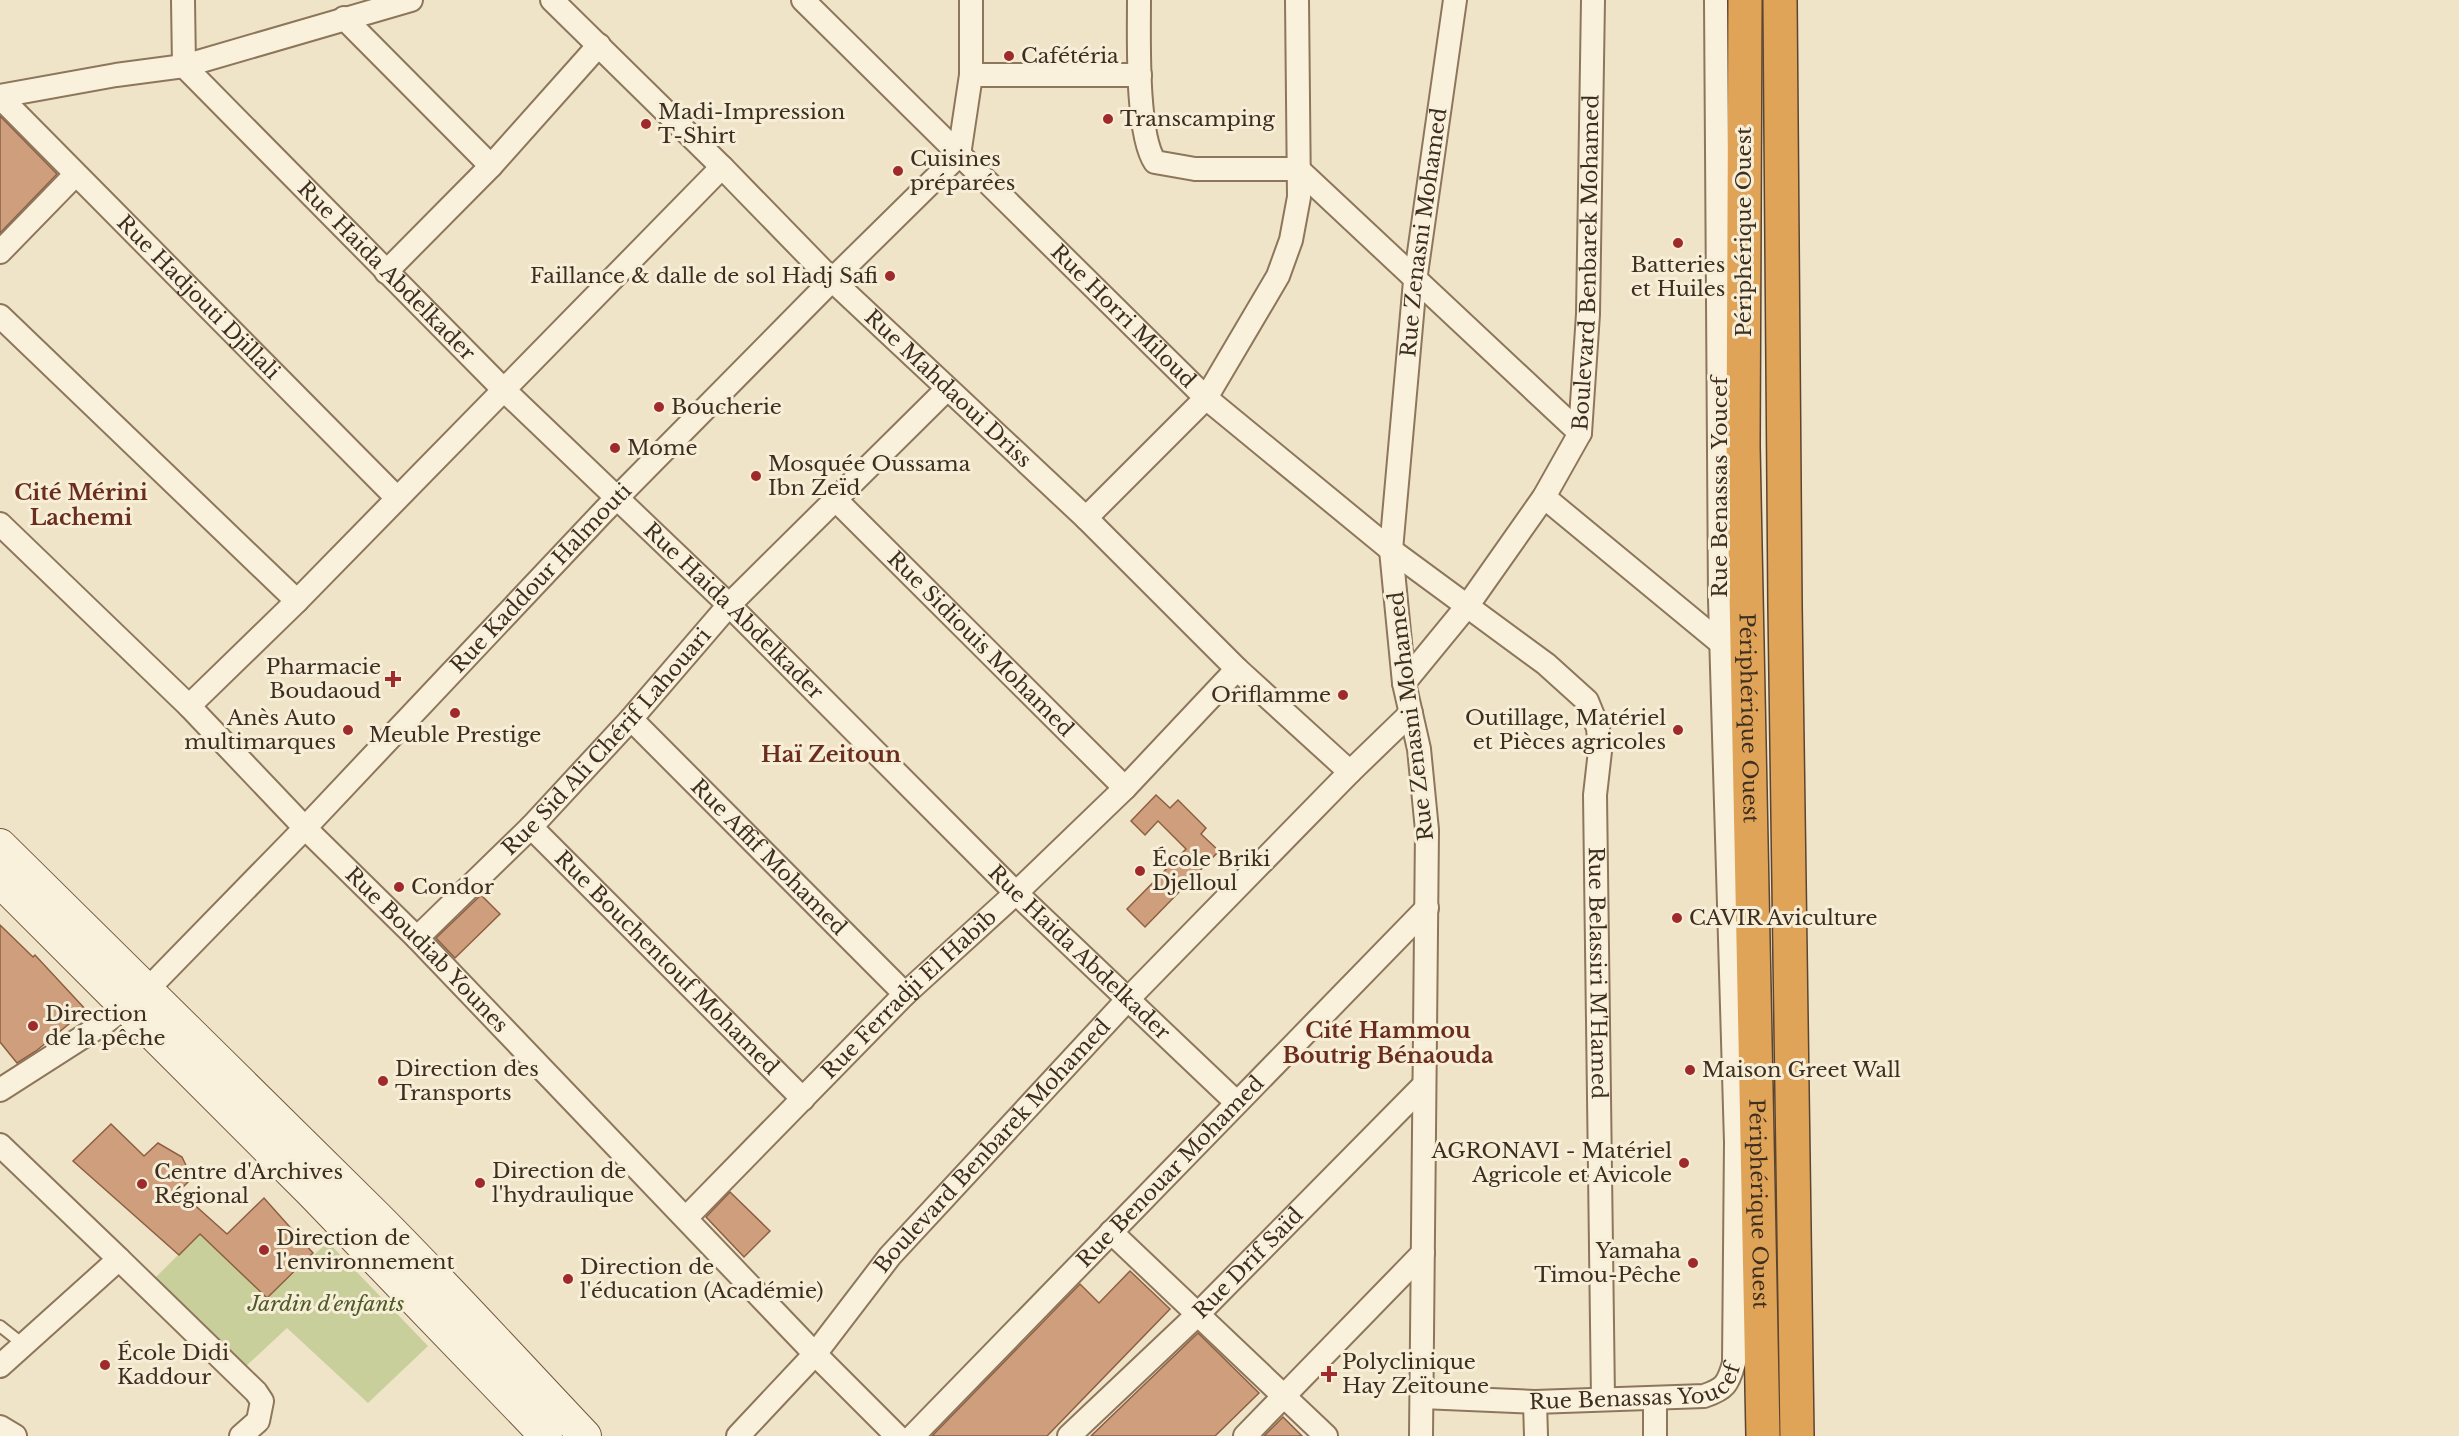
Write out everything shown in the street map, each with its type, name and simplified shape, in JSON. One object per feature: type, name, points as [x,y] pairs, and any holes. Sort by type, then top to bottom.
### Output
[{"type":"highway","name":"Périphérique Ouest","points":[[1745,0],[1743,446],[1763,1436]]},
{"type":"highway","name":"Périphérique Ouest","points":[[1780,0],[1785,605],[1797,1436]]},
{"type":"main road","points":[[0,845],[312,1193],[546,1436]]},
{"type":"main road","points":[[0,880],[136,999],[217,1058],[377,1217],[585,1436]]},
{"type":"street","points":[[183,0],[184,66]]},
{"type":"street","points":[[0,97],[116,75],[184,66],[411,0]]},
{"type":"street","name":"Rue Mahdaoui Driss","points":[[552,0],[722,167],[832,280],[1086,518],[1237,669],[1350,772]]},
{"type":"street","name":"Rue Horri Miloud","points":[[803,0],[1206,398],[1391,550],[1468,605]]},
{"type":"street","points":[[959,155],[971,75],[970,0]]},
{"type":"street","points":[[1139,0],[1140,75],[1145,134],[1149,153],[1155,162],[1195,169],[1298,169],[1415,281],[1580,433]]},
{"type":"street","points":[[1086,518],[1206,398],[1278,276],[1291,240],[1299,197],[1298,0]]},
{"type":"street","name":"Rue Zenasni Mohamed","points":[[1421,1436],[1427,830],[1419,749],[1404,683],[1391,550],[1415,281],[1455,0]]},
{"type":"street","name":"Boulevard Benbarek Mohamed","points":[[1404,683],[1468,605],[1544,497],[1580,433],[1588,314],[1593,0]]},
{"type":"street","name":"Rue Benassas Youcef","points":[[1422,1397],[1535,1402],[1704,1396],[1717,1392],[1729,1382],[1734,1363],[1736,1142],[1722,644],[1716,0]]},
{"type":"street","points":[[344,18],[491,166]]},
{"type":"street","points":[[386,272],[491,166],[599,45]]},
{"type":"street","name":"Rue Haida Abdelkader","points":[[184,66],[504,390],[729,605],[1016,893],[1236,1102]]},
{"type":"street","points":[[971,75],[1140,75]]},
{"type":"street","name":"Rue Hadjouti Djillali","points":[[0,97],[396,497]]},
{"type":"street","name":"Rue Kaddour Halmouti","points":[[0,1090],[103,1024],[136,999],[305,828],[618,498],[832,280],[959,155]]},
{"type":"street","points":[[189,706],[297,601],[396,497],[722,167]]},
{"type":"street","points":[[0,252],[75,175]]},
{"type":"street","points":[[0,316],[297,601]]},
{"type":"street","name":"Rue Sid Ali Chérif Lahouari","points":[[417,938],[531,827],[631,719],[729,605],[947,389]]},
{"type":"street","points":[[1544,497],[1722,644]]},
{"type":"street","name":"Rue Sidiouis Mohamed","points":[[836,500],[1125,788]]},
{"type":"street","name":"Rue Boudiab Younes","points":[[0,524],[189,706],[305,828],[417,938],[815,1354],[897,1436]]},
{"type":"street","name":"Rue Belassiri M'Hamed","points":[[1468,605],[1546,664],[1587,701],[1598,728],[1600,751],[1595,795],[1603,1399]]},
{"type":"street","name":"Rue Ferradji El Habib","points":[[686,1218],[905,994],[1016,893],[1125,788],[1237,669]]},
{"type":"street","name":"Boulevard Benbarek Mohamed","points":[[738,1436],[815,1354],[890,1256],[1129,998],[1350,772],[1411,713]]},
{"type":"street","name":"Rue Affif Mohamed","points":[[631,719],[905,994]]},
{"type":"street","name":"Rue Bouchentouf Mohamed","points":[[531,827],[803,1099]]},
{"type":"street","name":"Rue Benouar Mohamed","points":[[913,1436],[1427,908]]},
{"type":"street","name":"Rue Drif Saïd","points":[[1069,1436],[1197,1315],[1423,1086]]},
{"type":"street","points":[[0,1145],[256,1392],[262,1401],[260,1415],[249,1430],[240,1436]]},
{"type":"street","points":[[1111,1232],[1326,1436]]},
{"type":"street","points":[[1245,1436],[1423,1253]]},
{"type":"street","points":[[0,1366],[119,1259]]},
{"type":"street","points":[[1655,1399],[1655,1436]]},
{"type":"street","points":[[1535,1402],[1536,1436]]},
{"type":"street","points":[[0,1427],[15,1436]]},
{"type":"lane","points":[[0,1326],[24,1345]]},
{"type":"green space","name":"Jardin d'enfants","points":[[200,1233],[267,1298],[328,1242],[428,1346],[368,1403],[287,1328],[244,1368],[154,1279]]},
{"type":"building","points":[[0,116],[57,174],[0,233]]},
{"type":"building","points":[[1156,795],[1170,808],[1178,800],[1206,828],[1201,834],[1219,851],[1145,927],[1127,909],[1186,849],[1158,821],[1145,835],[1131,821]]},
{"type":"building","points":[[481,895],[500,914],[455,958],[436,938]]},
{"type":"building","name":"Direction de la pêche","points":[[0,925],[33,957],[35,955],[86,1010],[36,1051],[17,1063],[0,1042]]},
{"type":"building","name":"Centre d'Archives Régional","points":[[111,1124],[144,1156],[158,1143],[182,1157],[192,1178],[179,1191],[227,1234],[264,1198],[313,1253],[267,1298],[200,1234],[179,1255],[73,1161]]},
{"type":"building","points":[[730,1192],[770,1231],[744,1257],[706,1217]]},
{"type":"building","points":[[1130,1271],[1170,1309],[1047,1436],[932,1436],[1080,1284],[1099,1303]]},
{"type":"building","points":[[1198,1333],[1259,1393],[1215,1436],[1091,1436]]},
{"type":"building","points":[[1283,1417],[1302,1436],[1264,1436]]},
{"type":"place","name":"Cafétéria","points":[[1009,56]]},
{"type":"place","name":"Transcamping","points":[[1108,119]]},
{"type":"place","name":"Madi-Impression T-Shirt","points":[[646,124]]},
{"type":"place","name":"Cuisines préparées","points":[[898,171]]},
{"type":"place","name":"Batteries et Huiles","points":[[1678,243]]},
{"type":"place","name":"Faillance & dalle de sol Hadj Safi","points":[[890,276]]},
{"type":"place","name":"Boucherie","points":[[659,407]]},
{"type":"place","name":"Mome","points":[[615,448]]},
{"type":"place","name":"Mosquée Oussama Ibn Zeïd","points":[[756,476]]},
{"type":"place","name":"Pharmacie Boudaoud","points":[[393,679]]},
{"type":"place","name":"Oriflamme","points":[[1343,695]]},
{"type":"place","name":"Meuble Prestige","points":[[455,713]]},
{"type":"place","name":"Anès Auto multimarques","points":[[348,730]]},
{"type":"place","name":"Outillage, Matériel et Pièces agricoles","points":[[1678,730]]},
{"type":"place","name":"École Briki Djelloul","points":[[1140,871]]},
{"type":"place","name":"Condor","points":[[399,887]]},
{"type":"place","name":"CAVIR Aviculture","points":[[1677,918]]},
{"type":"place","name":"Direction de la pêche","points":[[33,1026]]},
{"type":"place","name":"Maison Greet Wall","points":[[1690,1070]]},
{"type":"place","name":"Direction des Transports","points":[[383,1081]]},
{"type":"place","name":"AGRONAVI - Matériel Agricole et Avicole","points":[[1684,1163]]},
{"type":"place","name":"Direction de l'hydraulique","points":[[480,1183]]},
{"type":"place","name":"Centre d'Archives Régional","points":[[142,1184]]},
{"type":"place","name":"Direction de l'environnement","points":[[264,1250]]},
{"type":"place","name":"Yamaha Timou-Pêche","points":[[1693,1263]]},
{"type":"place","name":"Direction de l'éducation (Académie)","points":[[568,1279]]},
{"type":"place","name":"École Didi Kaddour","points":[[105,1365]]},
{"type":"place","name":"Polyclinique Hay Zeïtoune","points":[[1329,1374]]},
{"type":"district","name":"Cité Mérini Lachemi","points":[[81,504]]},
{"type":"district","name":"Haï Zeitoun","points":[[831,754]]},
{"type":"district","name":"Cité Hammou Boutrig Bénaouda","points":[[1388,1042]]}]
